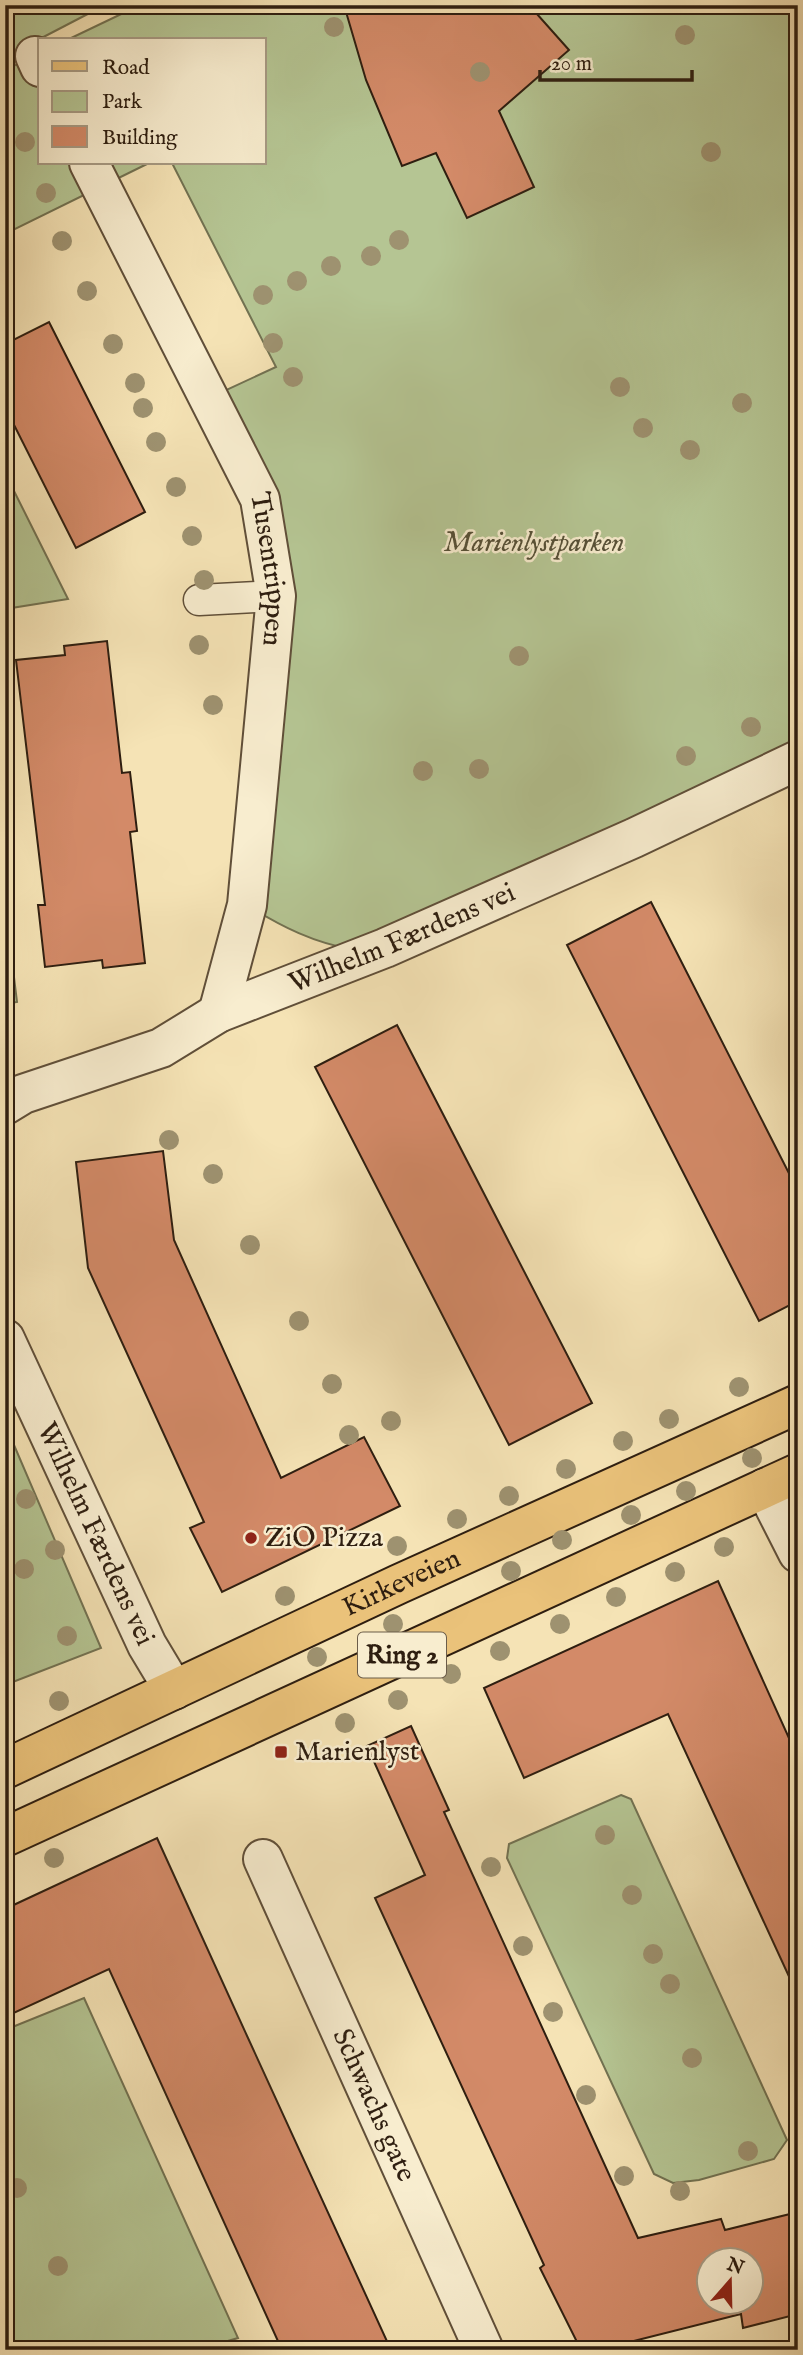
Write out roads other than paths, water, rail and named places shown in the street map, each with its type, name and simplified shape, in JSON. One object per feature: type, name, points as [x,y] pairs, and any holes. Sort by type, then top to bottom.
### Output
[{"type":"main road","name":"Kirkeveien","points":[[5,1769],[798,1404]]},
{"type":"main road","name":"Ring 2","points":[[5,1837],[782,1480]]},
{"type":"street","name":"Tusentrippen","points":[[90,164],[260,499],[276,596],[247,905],[218,1013]]},
{"type":"street","name":"Wilhelm Færdens vei","points":[[5,1105],[23,1094],[161,1048],[218,1013],[398,943],[634,838],[798,760]]},
{"type":"street","name":"Wilhelm Færdens vei","points":[[5,1339],[147,1645],[174,1690]]},
{"type":"street","points":[[782,1480],[798,1553]]},
{"type":"street","name":"Schwachs gate","points":[[263,1859],[484,2350]]},
{"type":"lane","points":[[199,600],[276,596]]},
{"type":"place","name":"ZiO Pizza","points":[[251,1538]]},
{"type":"place","name":"Marienlyst","points":[[281,1752]]},
{"type":"park label","name":"Marienlystparken","points":[[534,543]]}]
